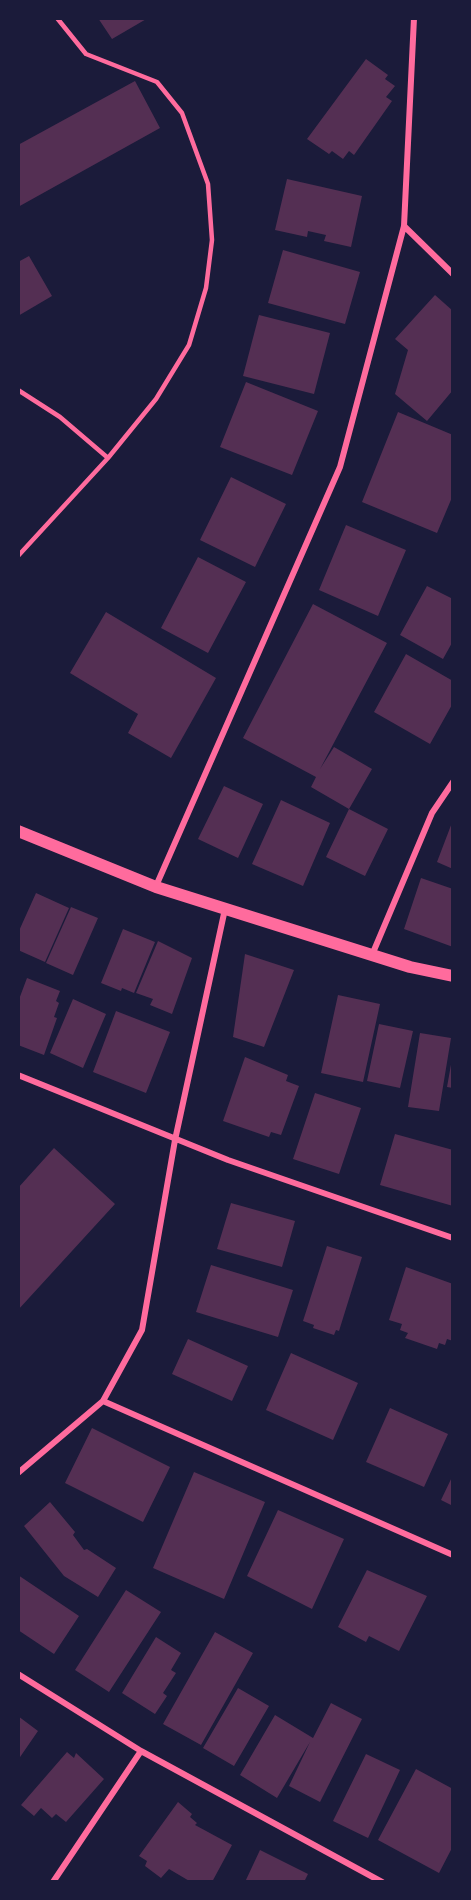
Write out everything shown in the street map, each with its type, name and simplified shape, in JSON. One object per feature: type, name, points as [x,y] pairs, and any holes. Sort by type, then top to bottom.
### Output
[{"type":"main road","points":[[18,831],[156,887],[372,955],[453,976]]},
{"type":"street","points":[[156,887],[340,467],[405,226],[414,18]]},
{"type":"street","points":[[405,226],[453,274]]},
{"type":"street","points":[[372,955],[432,813],[453,782]]},
{"type":"street","points":[[18,1473],[103,1401],[142,1330],[175,1140],[225,909]]},
{"type":"street","points":[[18,1075],[148,1126],[175,1140],[453,1238]]},
{"type":"street","points":[[103,1401],[453,1555]]},
{"type":"street","points":[[18,1674],[141,1751],[382,1882]]},
{"type":"street","points":[[53,1882],[141,1751]]},
{"type":"lane","points":[[18,556],[108,458],[156,399],[189,345],[206,288],[212,240],[208,184],[182,113],[157,82],[86,54],[57,18]]},
{"type":"lane","points":[[18,390],[60,417],[108,458]]},
{"type":"building","points":[[98,18],[148,18],[112,39]]},
{"type":"building","points":[[366,59],[388,75],[385,79],[395,86],[386,97],[392,101],[354,155],[349,151],[343,159],[332,151],[329,154],[307,139]]},
{"type":"building","points":[[135,81],[160,128],[18,207],[18,145]]},
{"type":"building","points":[[287,179],[362,196],[351,247],[324,241],[326,235],[308,231],[307,237],[275,230]]},
{"type":"building","points":[[283,250],[360,272],[345,324],[268,303]]},
{"type":"building","points":[[29,256],[52,296],[18,316],[18,262]]},
{"type":"building","points":[[435,295],[453,311],[453,390],[427,421],[395,394],[408,350],[395,339]]},
{"type":"building","points":[[259,315],[330,333],[314,394],[243,376]]},
{"type":"building","points":[[246,382],[318,411],[292,475],[220,447]]},
{"type":"building","points":[[398,412],[453,435],[453,495],[437,533],[362,502]]},
{"type":"building","points":[[231,477],[286,504],[255,567],[200,540]]},
{"type":"building","points":[[346,525],[406,550],[378,616],[319,590]]},
{"type":"building","points":[[198,557],[246,582],[208,653],[161,628]]},
{"type":"building","points":[[427,586],[453,599],[453,641],[443,659],[400,635]]},
{"type":"building","points":[[313,604],[387,643],[320,769],[334,747],[372,769],[349,809],[311,787],[316,777],[243,738]]},
{"type":"building","points":[[106,612],[216,678],[171,758],[128,733],[138,714],[70,673]]},
{"type":"building","points":[[406,654],[453,681],[453,703],[430,744],[374,712]]},
{"type":"building","points":[[224,786],[263,804],[238,858],[198,839]]},
{"type":"building","points":[[281,800],[330,823],[303,886],[252,864]]},
{"type":"building","points":[[349,809],[388,829],[365,876],[326,857]]},
{"type":"building","points":[[453,820],[453,869],[437,862]]},
{"type":"building","points":[[421,878],[453,889],[453,947],[404,929]]},
{"type":"building","points":[[36,893],[69,908],[45,962],[18,950],[18,933]]},
{"type":"building","points":[[71,907],[98,918],[73,975],[46,963]]},
{"type":"building","points":[[123,929],[155,942],[134,993],[122,988],[121,991],[101,983]]},
{"type":"building","points":[[158,941],[192,958],[172,1014],[150,1005],[153,999],[136,993]]},
{"type":"building","points":[[245,954],[294,970],[264,1047],[233,1037]]},
{"type":"building","points":[[27,978],[60,991],[54,1017],[57,1018],[44,1055],[18,1045],[18,1002]]},
{"type":"building","points":[[338,995],[380,1004],[363,1082],[321,1073]]},
{"type":"building","points":[[73,999],[106,1014],[83,1068],[50,1053]]},
{"type":"building","points":[[116,1011],[170,1032],[146,1093],[93,1072]]},
{"type":"building","points":[[379,1024],[413,1031],[400,1088],[367,1081]]},
{"type":"building","points":[[420,1033],[451,1038],[439,1111],[408,1107]]},
{"type":"building","points":[[245,1057],[288,1075],[286,1081],[299,1086],[281,1135],[271,1132],[269,1137],[223,1121]]},
{"type":"building","points":[[453,1059],[453,1088],[447,1087]]},
{"type":"building","points":[[315,1093],[361,1108],[339,1174],[293,1159]]},
{"type":"building","points":[[395,1134],[453,1150],[453,1206],[380,1185]]},
{"type":"building","points":[[54,1148],[115,1204],[18,1310],[18,1188]]},
{"type":"building","points":[[231,1203],[295,1221],[282,1267],[217,1249]]},
{"type":"building","points":[[327,1246],[362,1257],[339,1331],[336,1330],[334,1335],[313,1328],[314,1325],[303,1321]]},
{"type":"building","points":[[211,1265],[293,1290],[278,1337],[196,1312]]},
{"type":"building","points":[[406,1267],[453,1284],[453,1341],[447,1339],[445,1345],[439,1343],[437,1349],[405,1338],[408,1333],[400,1330],[402,1324],[389,1320]]},
{"type":"building","points":[[188,1339],[248,1366],[232,1401],[172,1374]]},
{"type":"building","points":[[291,1353],[358,1383],[333,1440],[266,1410]]},
{"type":"building","points":[[390,1408],[448,1434],[424,1487],[366,1462]]},
{"type":"building","points":[[92,1428],[170,1467],[143,1522],[65,1483]]},
{"type":"building","points":[[194,1472],[265,1502],[224,1599],[153,1568]]},
{"type":"building","points":[[453,1475],[453,1506],[441,1500]]},
{"type":"building","points":[[50,1502],[75,1532],[73,1535],[84,1550],[87,1549],[116,1568],[98,1597],[64,1576],[24,1526]]},
{"type":"building","points":[[278,1510],[344,1539],[312,1609],[247,1576]]},
{"type":"building","points":[[367,1570],[427,1596],[399,1651],[369,1636],[366,1642],[338,1627]]},
{"type":"building","points":[[18,1575],[79,1616],[54,1654],[18,1630]]},
{"type":"building","points":[[126,1590],[161,1612],[109,1692],[75,1670]]},
{"type":"building","points":[[215,1632],[253,1653],[201,1745],[163,1724]]},
{"type":"building","points":[[156,1637],[181,1653],[171,1670],[176,1673],[163,1693],[167,1696],[155,1714],[122,1693]]},
{"type":"building","points":[[238,1688],[269,1706],[234,1766],[203,1748]]},
{"type":"building","points":[[331,1703],[362,1719],[320,1802],[289,1786],[310,1742],[277,1798],[240,1775],[275,1715],[313,1738]]},
{"type":"building","points":[[18,1716],[38,1731],[18,1760]]},
{"type":"building","points":[[67,1752],[74,1758],[76,1753],[104,1779],[66,1822],[56,1814],[52,1818],[41,1808],[34,1816],[21,1805]]},
{"type":"building","points":[[366,1754],[400,1770],[368,1838],[333,1821]]},
{"type":"building","points":[[416,1769],[453,1789],[453,1846],[439,1873],[378,1840]]},
{"type":"building","points":[[178,1802],[192,1814],[190,1817],[197,1823],[195,1825],[232,1845],[212,1882],[191,1882],[169,1869],[161,1878],[145,1866],[147,1861],[139,1856]]},
{"type":"building","points":[[260,1850],[308,1874],[304,1882],[245,1882]]}]
